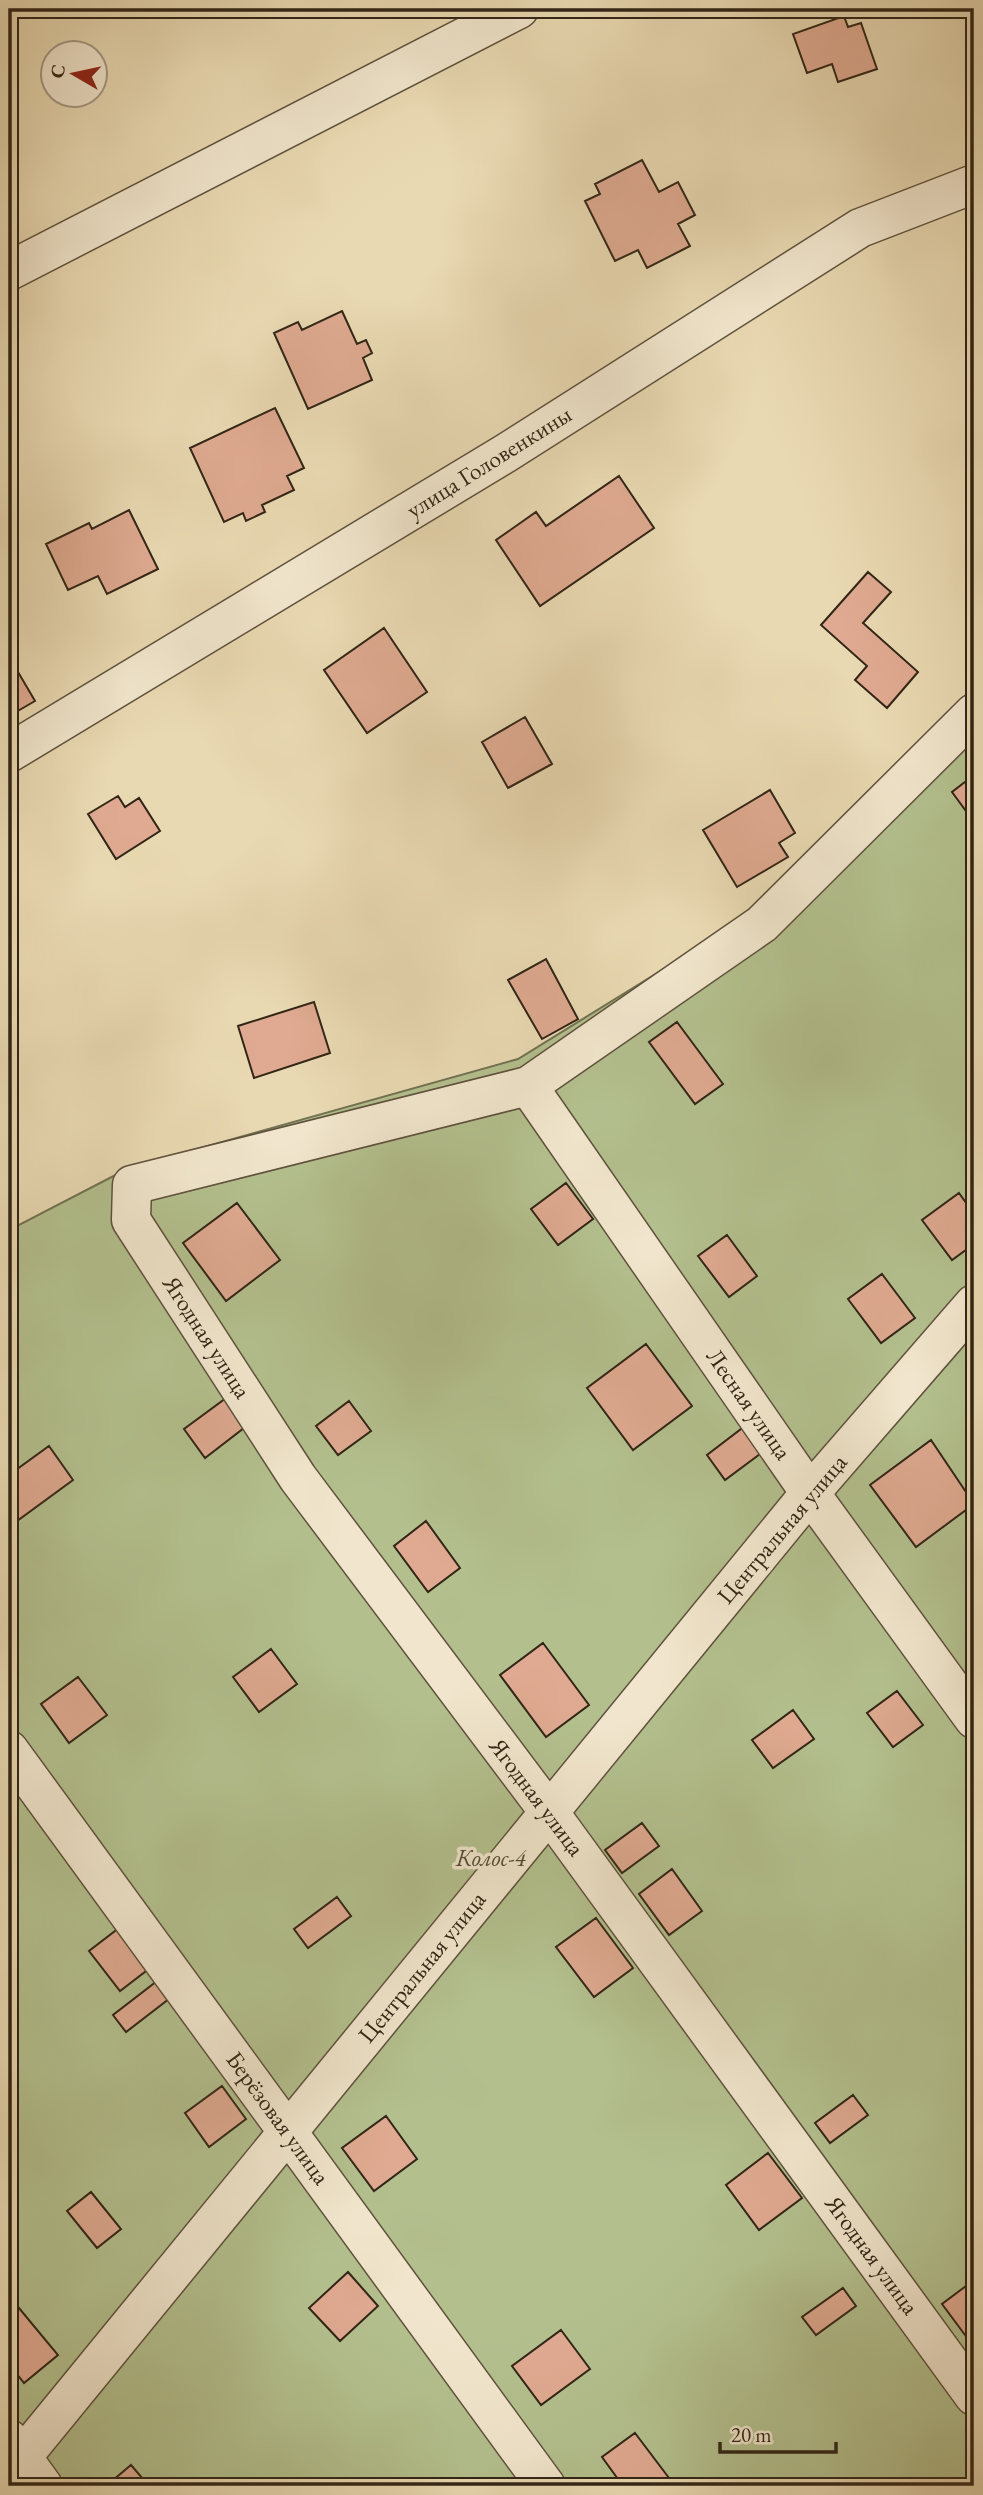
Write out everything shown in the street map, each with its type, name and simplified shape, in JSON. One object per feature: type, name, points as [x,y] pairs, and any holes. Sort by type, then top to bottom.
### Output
[{"type":"street","points":[[9,271],[519,9]]},
{"type":"street","name":"улица Головенкины","points":[[9,753],[506,453],[860,228],[974,184]]},
{"type":"street","points":[[528,1086],[762,924],[974,713]]},
{"type":"street","name":"Ягодная улица","points":[[528,1086],[132,1185],[131,1220],[298,1478],[549,1812],[974,2396]]},
{"type":"street","name":"Лесная улица","points":[[528,1086],[810,1493],[974,1719]]},
{"type":"street","name":"Центральная улица","points":[[21,2463],[288,2131],[810,1493],[974,1304]]},
{"type":"street","name":"Берёзовая улица","points":[[9,1750],[546,2486]]},
{"type":"green space","name":"Колос-4","points":[[974,692],[974,2486],[9,2486],[9,1230],[129,1168],[518,1059],[730,928]]},
{"type":"building","points":[[844,16],[848,27],[861,23],[877,69],[838,82],[832,64],[807,73],[793,34]]},
{"type":"building","points":[[642,160],[659,192],[678,182],[695,215],[678,224],[690,246],[647,268],[638,250],[615,261],[585,201],[600,194],[595,184]]},
{"type":"building","points":[[342,311],[357,344],[366,340],[372,353],[363,358],[372,380],[308,409],[274,333],[298,322],[302,330]]},
{"type":"building","points":[[275,408],[304,468],[287,476],[294,490],[262,505],[265,512],[246,521],[243,513],[224,522],[190,448]]},
{"type":"building","points":[[619,476],[654,528],[540,606],[496,540],[536,512],[546,526]]},
{"type":"building","points":[[129,510],[158,569],[107,594],[98,576],[68,590],[46,544],[89,523],[92,529]]},
{"type":"building","points":[[868,572],[891,592],[863,623],[918,672],[887,708],[855,680],[867,666],[821,625]]},
{"type":"building","points":[[384,628],[427,692],[367,733],[324,670]]},
{"type":"building","points":[[11,660],[35,701],[9,716],[9,661]]},
{"type":"building","points":[[525,717],[552,764],[508,788],[482,742]]},
{"type":"building","points":[[974,775],[974,822],[952,792]]},
{"type":"building","points":[[770,790],[795,833],[779,843],[788,857],[737,887],[703,830]]},
{"type":"building","points":[[118,796],[125,807],[139,798],[160,831],[116,859],[88,814]]},
{"type":"building","points":[[546,959],[578,1019],[542,1039],[508,980]]},
{"type":"building","points":[[314,1002],[330,1053],[254,1078],[238,1026]]},
{"type":"building","points":[[677,1022],[723,1084],[695,1104],[649,1042]]},
{"type":"building","points":[[566,1183],[593,1219],[558,1245],[531,1209]]},
{"type":"building","points":[[959,1193],[974,1214],[974,1244],[952,1260],[922,1220]]},
{"type":"building","points":[[237,1203],[280,1260],[226,1301],[183,1243]]},
{"type":"building","points":[[727,1235],[757,1276],[729,1297],[698,1256]]},
{"type":"building","points":[[882,1274],[915,1318],[881,1343],[848,1299]]},
{"type":"building","points":[[646,1344],[692,1406],[633,1450],[587,1388]]},
{"type":"building","points":[[233,1393],[253,1421],[205,1458],[184,1429]]},
{"type":"building","points":[[349,1401],[371,1431],[338,1455],[316,1426]]},
{"type":"building","points":[[745,1426],[764,1451],[725,1480],[707,1455]]},
{"type":"building","points":[[931,1440],[974,1504],[916,1547],[870,1485]]},
{"type":"building","points":[[49,1446],[73,1480],[17,1521],[9,1509],[9,1475]]},
{"type":"building","points":[[426,1521],[460,1568],[428,1592],[394,1546]]},
{"type":"building","points":[[543,1643],[589,1705],[546,1737],[500,1675]]},
{"type":"building","points":[[271,1649],[297,1684],[259,1712],[233,1677]]},
{"type":"building","points":[[78,1677],[107,1715],[69,1743],[41,1704]]},
{"type":"building","points":[[897,1691],[923,1725],[893,1747],[867,1713]]},
{"type":"building","points":[[793,1710],[814,1739],[773,1768],[752,1740]]},
{"type":"building","points":[[642,1823],[659,1846],[622,1873],[605,1850]]},
{"type":"building","points":[[672,1869],[702,1911],[669,1935],[639,1894]]},
{"type":"building","points":[[337,1897],[351,1916],[308,1948],[294,1929]]},
{"type":"building","points":[[596,1918],[633,1968],[594,1997],[556,1947]]},
{"type":"building","points":[[119,1928],[150,1968],[120,1991],[89,1951]]},
{"type":"building","points":[[161,1978],[174,1995],[126,2032],[113,2015]]},
{"type":"building","points":[[222,2086],[246,2119],[209,2147],[185,2113]]},
{"type":"building","points":[[853,2095],[868,2115],[830,2143],[815,2123]]},
{"type":"building","points":[[386,2116],[417,2159],[374,2191],[342,2148]]},
{"type":"building","points":[[768,2153],[802,2198],[759,2230],[726,2185]]},
{"type":"building","points":[[91,2192],[121,2229],[97,2248],[67,2211]]},
{"type":"building","points":[[348,2272],[378,2306],[340,2341],[309,2308]]},
{"type":"building","points":[[974,2280],[974,2340],[971,2343],[942,2304]]},
{"type":"building","points":[[843,2288],[856,2306],[816,2335],[802,2317]]},
{"type":"building","points":[[9,2296],[58,2355],[24,2383],[9,2364]]},
{"type":"building","points":[[561,2330],[590,2369],[541,2405],[512,2366]]},
{"type":"building","points":[[635,2433],[669,2478],[658,2486],[623,2486],[602,2457]]},
{"type":"building","points":[[131,2465],[149,2486],[106,2486]]}]
